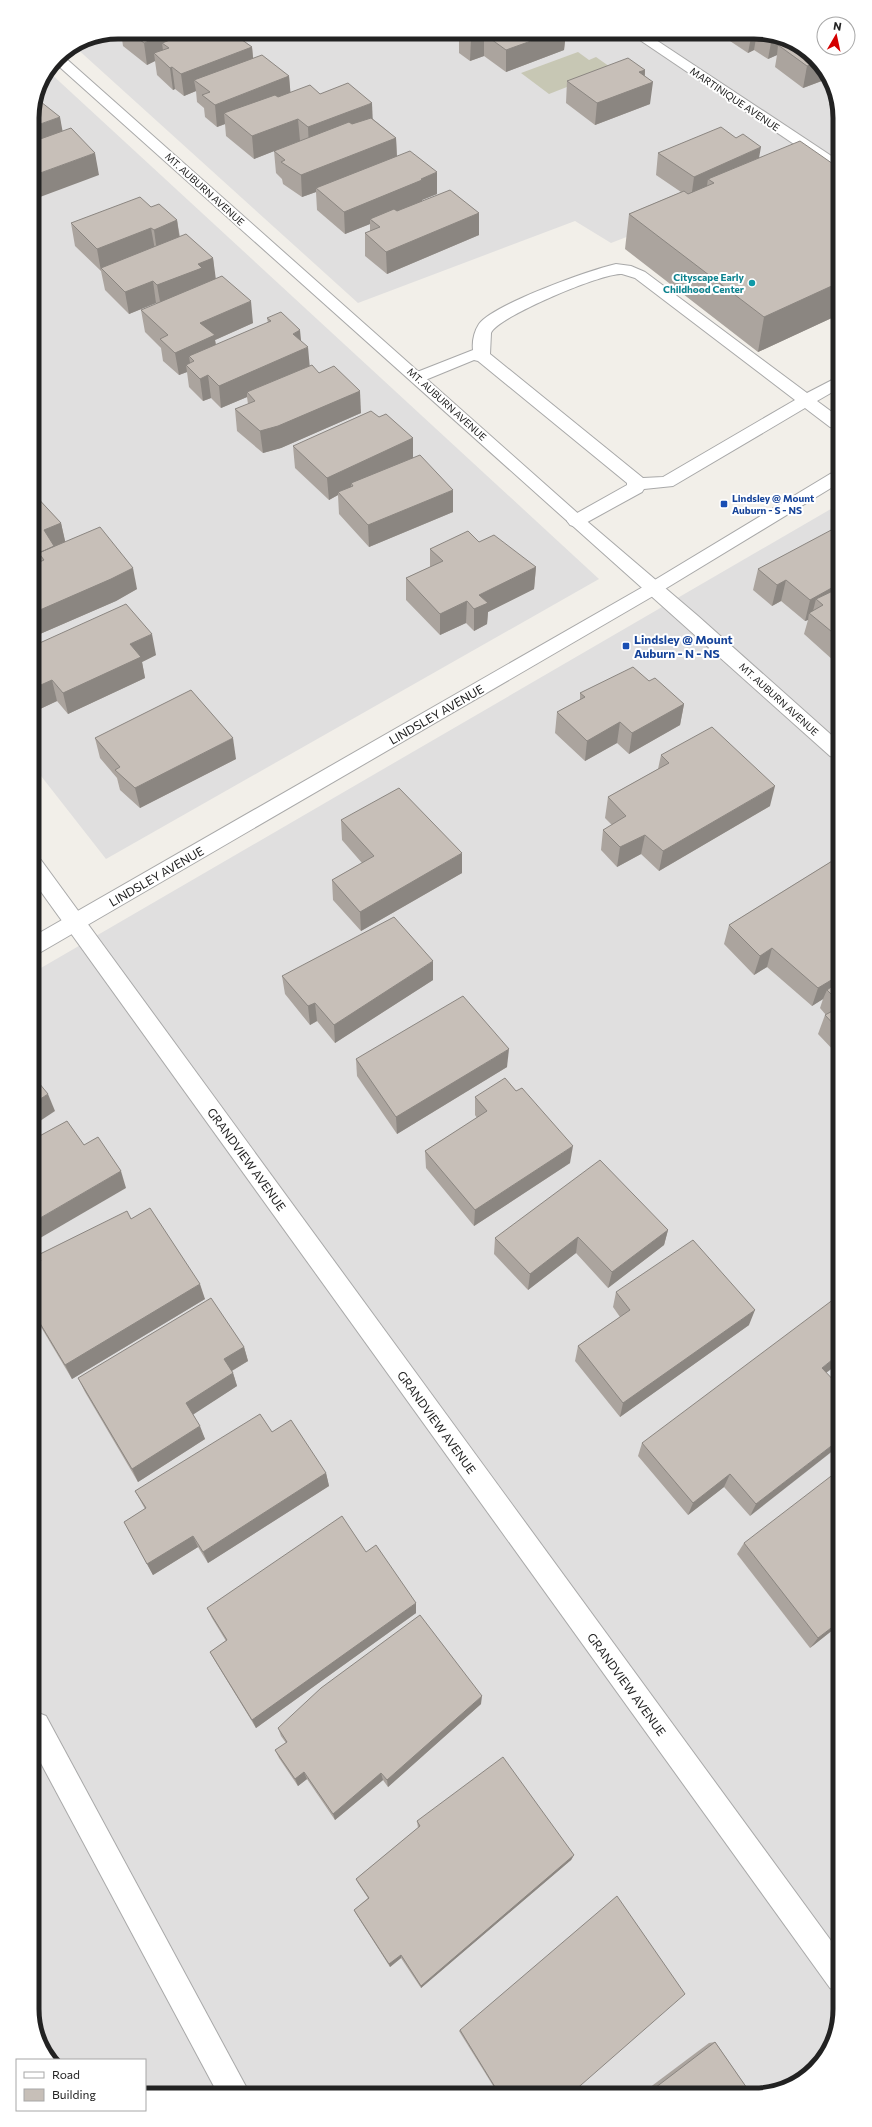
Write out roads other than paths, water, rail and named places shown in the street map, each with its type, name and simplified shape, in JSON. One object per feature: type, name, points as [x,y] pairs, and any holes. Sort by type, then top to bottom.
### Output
[{"type":"street","name":"MARTINIQUE AVENUE","points":[[646,39],[833,164]]},
{"type":"street","name":"MT. AUBURN AVENUE","points":[[62,63],[418,378],[576,522],[654,588],[833,747]]},
{"type":"street","points":[[482,356],[480,343],[486,326],[503,314],[598,273],[617,268],[640,275],[833,421]]},
{"type":"street","points":[[418,378],[472,355],[482,356],[636,480],[637,484]]},
{"type":"street","points":[[637,484],[667,482],[833,385]]},
{"type":"street","name":"LINDSLEY AVENUE","points":[[39,943],[654,588],[833,480]]},
{"type":"street","points":[[576,522],[636,488],[637,484]]},
{"type":"street","name":"GRANDVIEW AVENUE","points":[[39,873],[833,1968]]},
{"type":"street","points":[[39,1732],[231,2088]]},
{"type":"place","name":"Cityscape Early Childhood Center","points":[[752,283]]},
{"type":"place","name":"Lindsley @ Mount Auburn - S - NS","points":[[724,504]]},
{"type":"place","name":"Lindsley @ Mount Auburn - N - NS","points":[[626,646]]}]
